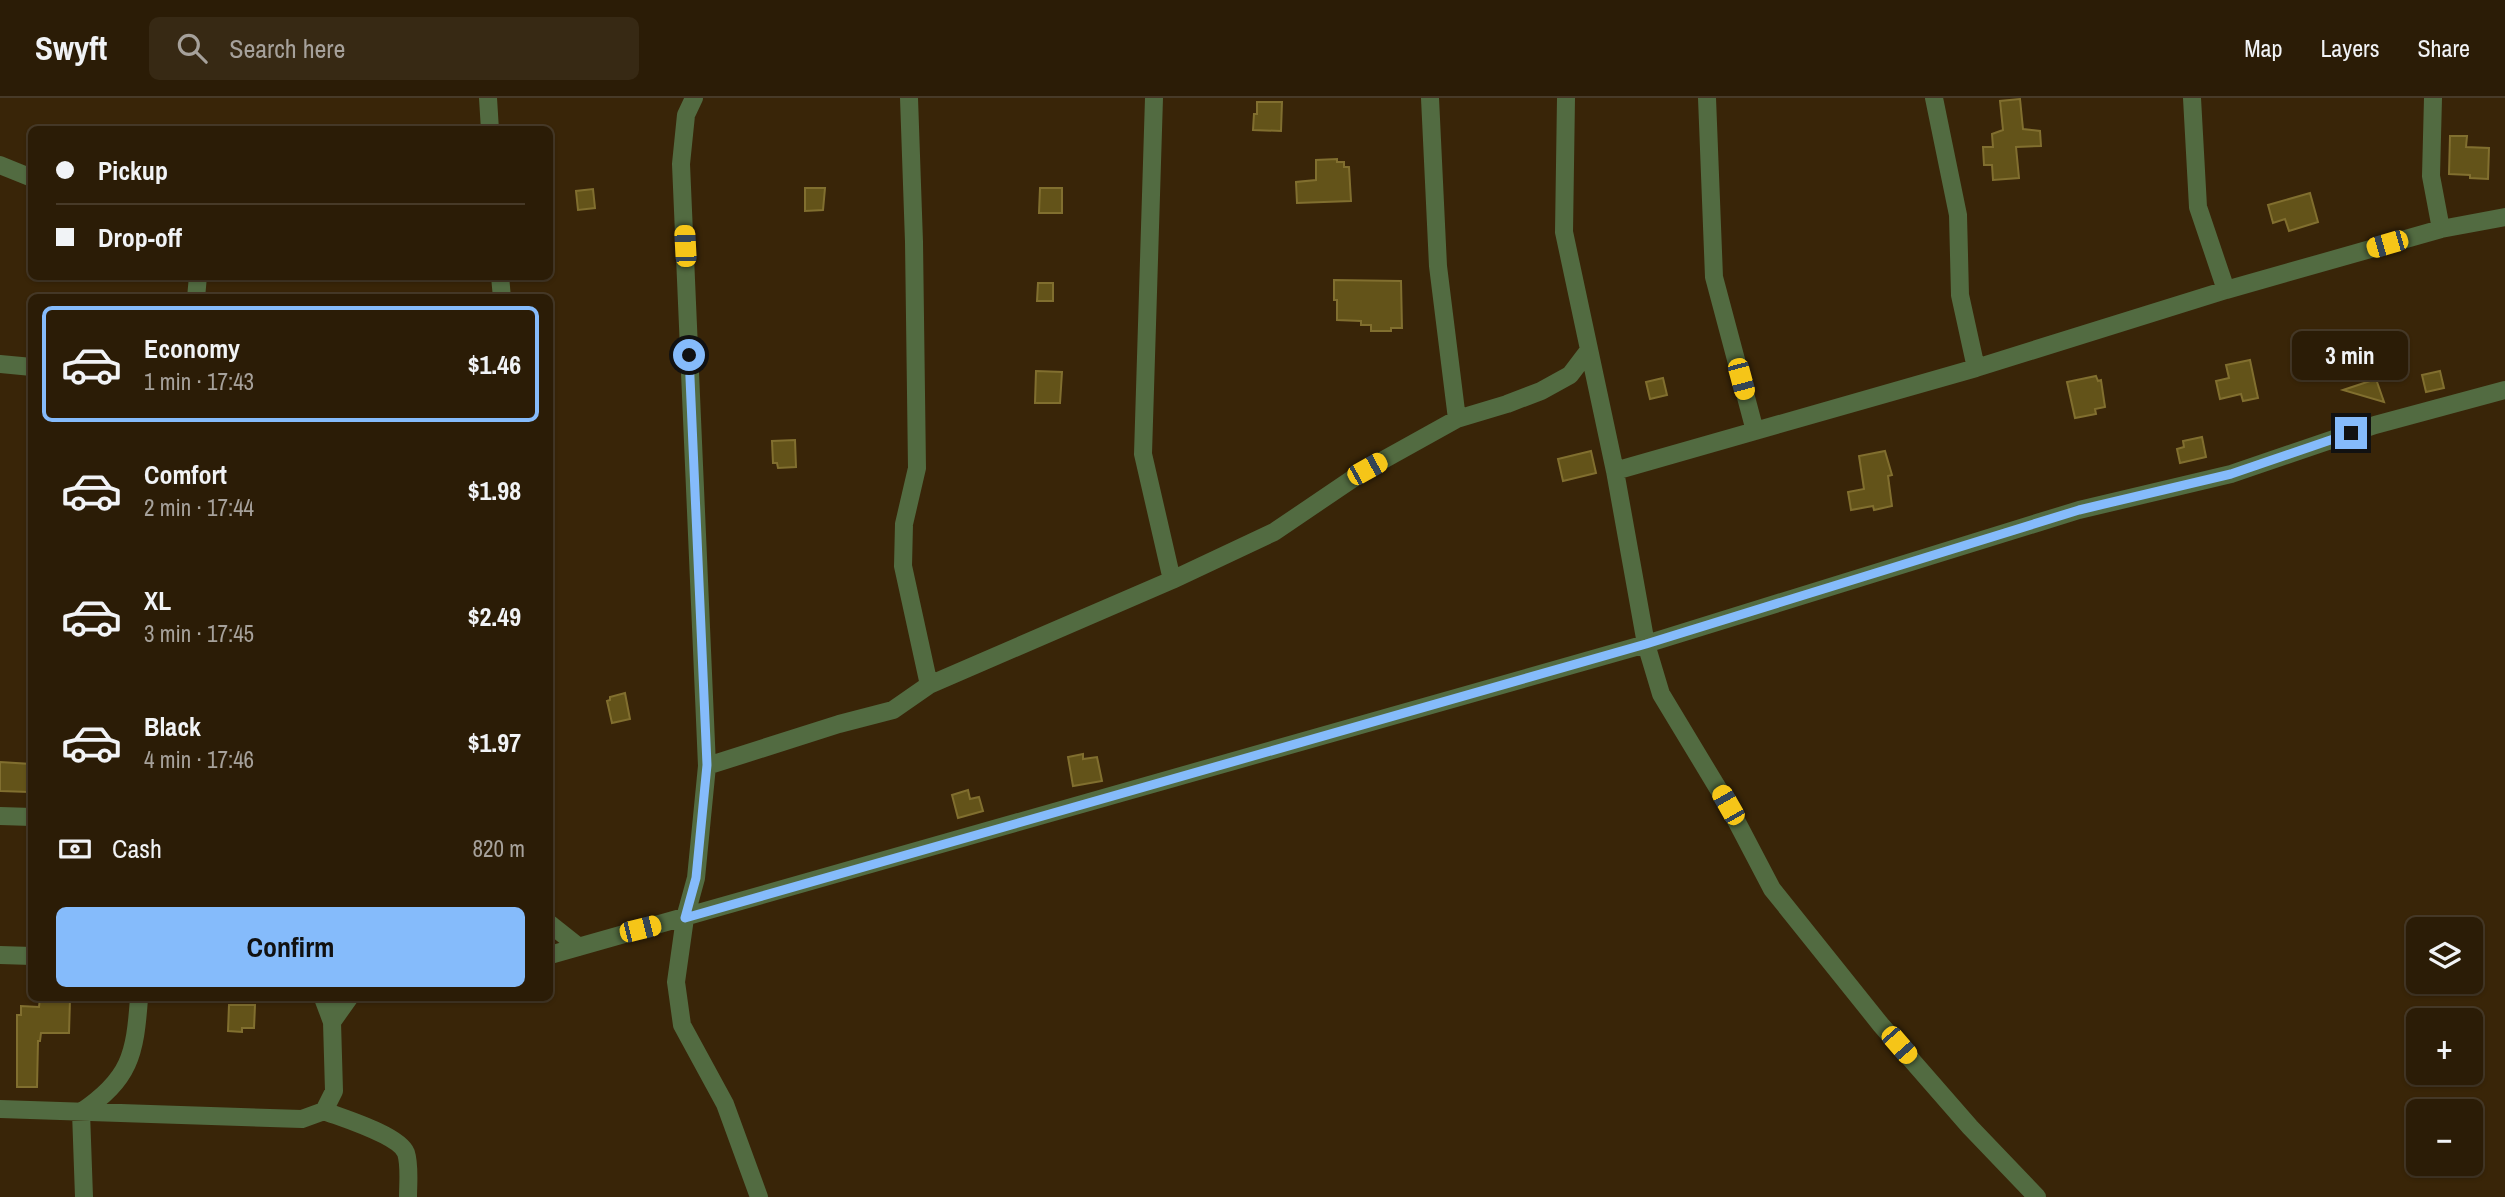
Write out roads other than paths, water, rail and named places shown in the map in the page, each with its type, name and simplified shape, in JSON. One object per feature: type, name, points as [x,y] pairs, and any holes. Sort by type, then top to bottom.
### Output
[{"type":"street","points":[[488,98],[490,126]]},
{"type":"street","points":[[694,98],[686,115],[681,164],[707,765],[696,878],[685,918],[676,982],[682,1025],[725,1104],[759,1197]]},
{"type":"street","points":[[909,98],[917,468],[904,524],[903,566],[929,685]]},
{"type":"street","points":[[1154,98],[1143,454],[1172,580]]},
{"type":"street","points":[[1430,98],[1438,266],[1457,419]]},
{"type":"street","points":[[1707,98],[1714,277],[1755,431]]},
{"type":"street","points":[[1934,98],[1958,215],[1960,295],[1976,368]]},
{"type":"street","points":[[2192,98],[2199,207],[2226,290]]},
{"type":"street","points":[[2433,98],[2431,176],[2441,229]]},
{"type":"street","points":[[1567,101],[1564,232],[1615,471],[1646,644],[1661,694],[1728,805],[1772,889],[1890,1035],[1970,1127],[2037,1197]]},
{"type":"street","points":[[0,165],[28,176]]},
{"type":"street","points":[[1615,471],[1976,368],[2226,290],[2441,229],[2505,217]]},
{"type":"street","points":[[707,765],[893,710],[929,685],[1172,580],[1274,532],[1367,469],[1457,419],[1541,391],[1570,375],[1589,351]]},
{"type":"street","points":[[0,364],[28,367]]},
{"type":"street","points":[[553,954],[1646,644],[2079,510],[2231,474],[2375,425],[2505,390]]},
{"type":"street","points":[[0,816],[28,817]]},
{"type":"street","points":[[553,926],[579,947]]},
{"type":"street","points":[[0,955],[28,956]]},
{"type":"street","points":[[81,1112],[106,1094],[124,1072],[137,1037],[139,1001]]},
{"type":"street","points":[[324,1001],[332,1022],[334,1091],[324,1111]]},
{"type":"street","points":[[332,1022],[347,1001]]},
{"type":"street","points":[[0,1109],[302,1119],[324,1111],[401,1144],[407,1155],[408,1197]]},
{"type":"street","points":[[81,1112],[84,1197]]}]
